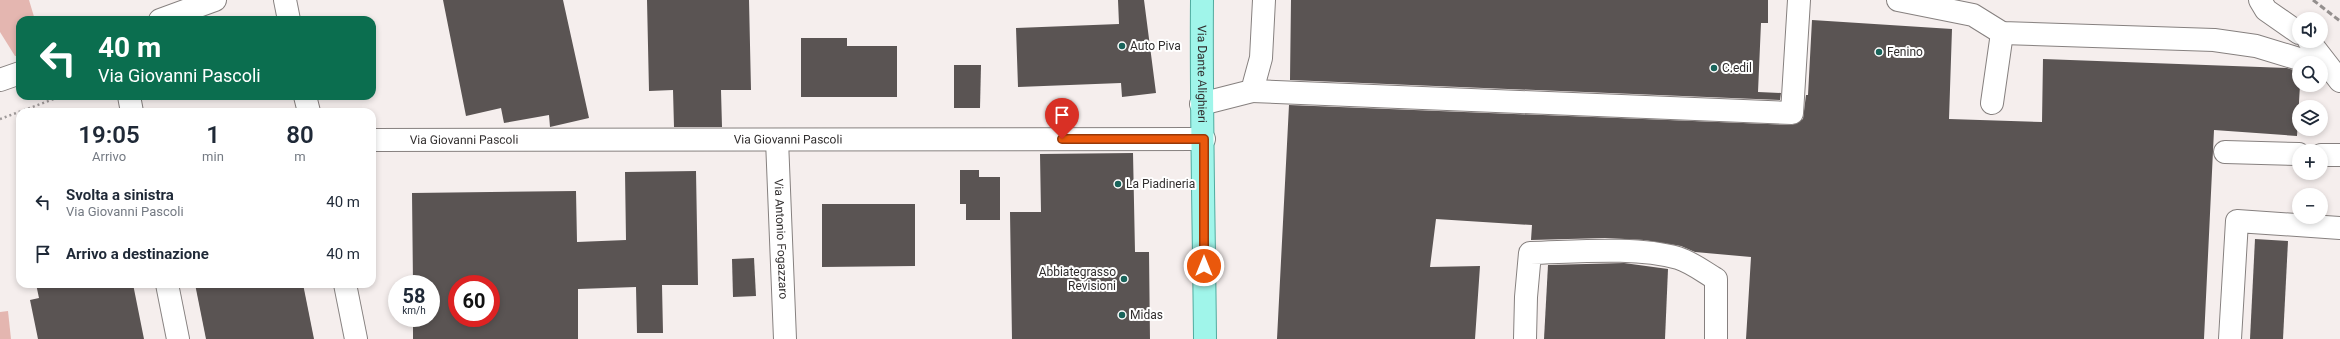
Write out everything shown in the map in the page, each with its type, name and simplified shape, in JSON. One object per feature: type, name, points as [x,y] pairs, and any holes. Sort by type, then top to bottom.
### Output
[{"type":"main road","name":"Via Dante Alighieri","points":[[1202,0],[1201,104],[1204,139],[1205,339]]},
{"type":"street","points":[[171,16],[215,0]]},
{"type":"street","points":[[285,0],[288,16]]},
{"type":"street","points":[[1252,91],[1260,58],[1264,0]]},
{"type":"street","points":[[1201,104],[1252,91],[1792,113],[1799,0]]},
{"type":"street","points":[[1898,0],[1973,15],[2002,33],[2214,40],[2256,46],[2292,58]]},
{"type":"street","points":[[2260,0],[2266,10],[2292,29]]},
{"type":"street","points":[[1992,103],[2002,33]]},
{"type":"street","points":[[0,80],[16,74]]},
{"type":"street","name":"Via Giovanni Pascoli","points":[[376,140],[1204,139]]},
{"type":"street","name":"Via Antonio Fogazzaro","points":[[777,140],[785,339]]},
{"type":"street","points":[[2225,152],[2292,154]]},
{"type":"street","points":[[2328,155],[2340,155]]},
{"type":"street","points":[[2230,339],[2236,221],[2340,228]]},
{"type":"street","points":[[1526,339],[1526,297],[1530,253],[1593,252],[1646,253],[1679,259],[1716,279],[1716,339]]},
{"type":"street","points":[[168,288],[178,339]]},
{"type":"street","points":[[345,288],[356,339]]},
{"type":"path","points":[[30,108],[51,100]]},
{"type":"path","points":[[0,119],[16,113]]},
{"type":"shaded area","points":[[0,0],[29,0],[34,16],[16,16],[16,56],[0,32]]},
{"type":"shaded area","points":[[8,311],[11,339],[0,339],[0,312]]},
{"type":"building","points":[[443,0],[563,0],[589,118],[550,127],[549,115],[504,123],[501,108],[466,116]]},
{"type":"building","points":[[647,0],[749,0],[751,90],[721,90],[722,127],[674,127],[673,90],[649,91]]},
{"type":"building","points":[[1118,0],[1144,0],[1156,93],[1122,97],[1121,83],[1018,87],[1016,28],[1119,24]]},
{"type":"building","points":[[1291,0],[1768,0],[1768,23],[1761,23],[1758,92],[1781,93],[1780,100],[1290,80]]},
{"type":"building","points":[[1812,20],[1952,29],[1949,119],[2042,122],[2043,59],[2287,68],[2292,70],[2292,92],[2300,92],[2299,100],[2292,100],[2292,136],[2214,130],[2204,339],[1746,339],[1751,257],[1695,252],[1681,246],[1644,240],[1605,238],[1531,240],[1532,225],[1436,219],[1430,267],[1480,266],[1475,339],[1277,339],[1289,105],[1792,125],[1803,119],[1806,95],[1808,95]]},
{"type":"building","points":[[801,38],[847,38],[847,46],[897,46],[897,97],[801,97]]},
{"type":"building","points":[[954,65],[981,65],[980,108],[954,108]]},
{"type":"building","points":[[1133,153],[1135,252],[1149,252],[1150,339],[1012,339],[1010,212],[1041,212],[1040,154]]},
{"type":"building","points":[[960,170],[979,170],[979,177],[1000,177],[1000,220],[966,220],[966,204],[960,204]]},
{"type":"building","points":[[696,171],[698,285],[662,285],[663,333],[637,333],[636,287],[578,289],[578,339],[413,339],[413,327],[440,327],[440,275],[413,275],[412,193],[576,191],[577,242],[626,240],[625,172]]},
{"type":"building","points":[[822,204],[915,204],[915,266],[822,267]]},
{"type":"building","points":[[2255,239],[2288,241],[2283,339],[2250,339]]},
{"type":"building","points":[[754,258],[756,296],[733,297],[732,259]]},
{"type":"building","points":[[1624,263],[1668,269],[1665,339],[1544,339],[1548,265]]},
{"type":"building","points":[[37,288],[134,288],[144,339],[38,339],[30,300],[39,298]]},
{"type":"building","points":[[196,288],[304,288],[314,339],[206,339]]},
{"type":"railway","points":[[2313,0],[2340,21]]},
{"type":"place","name":"Auto Piva","points":[[1122,46]]},
{"type":"place","name":"Fenino","points":[[1879,52]]},
{"type":"place","name":"C.edil","points":[[1714,68]]},
{"type":"place","name":"La Piadineria","points":[[1118,184]]},
{"type":"place","name":"Abbiategrasso Revisioni","points":[[1124,279]]},
{"type":"place","name":"Midas","points":[[1122,315]]},
{"type":"route","points":[[1062,139],[1204,139],[1204,266]]}]
